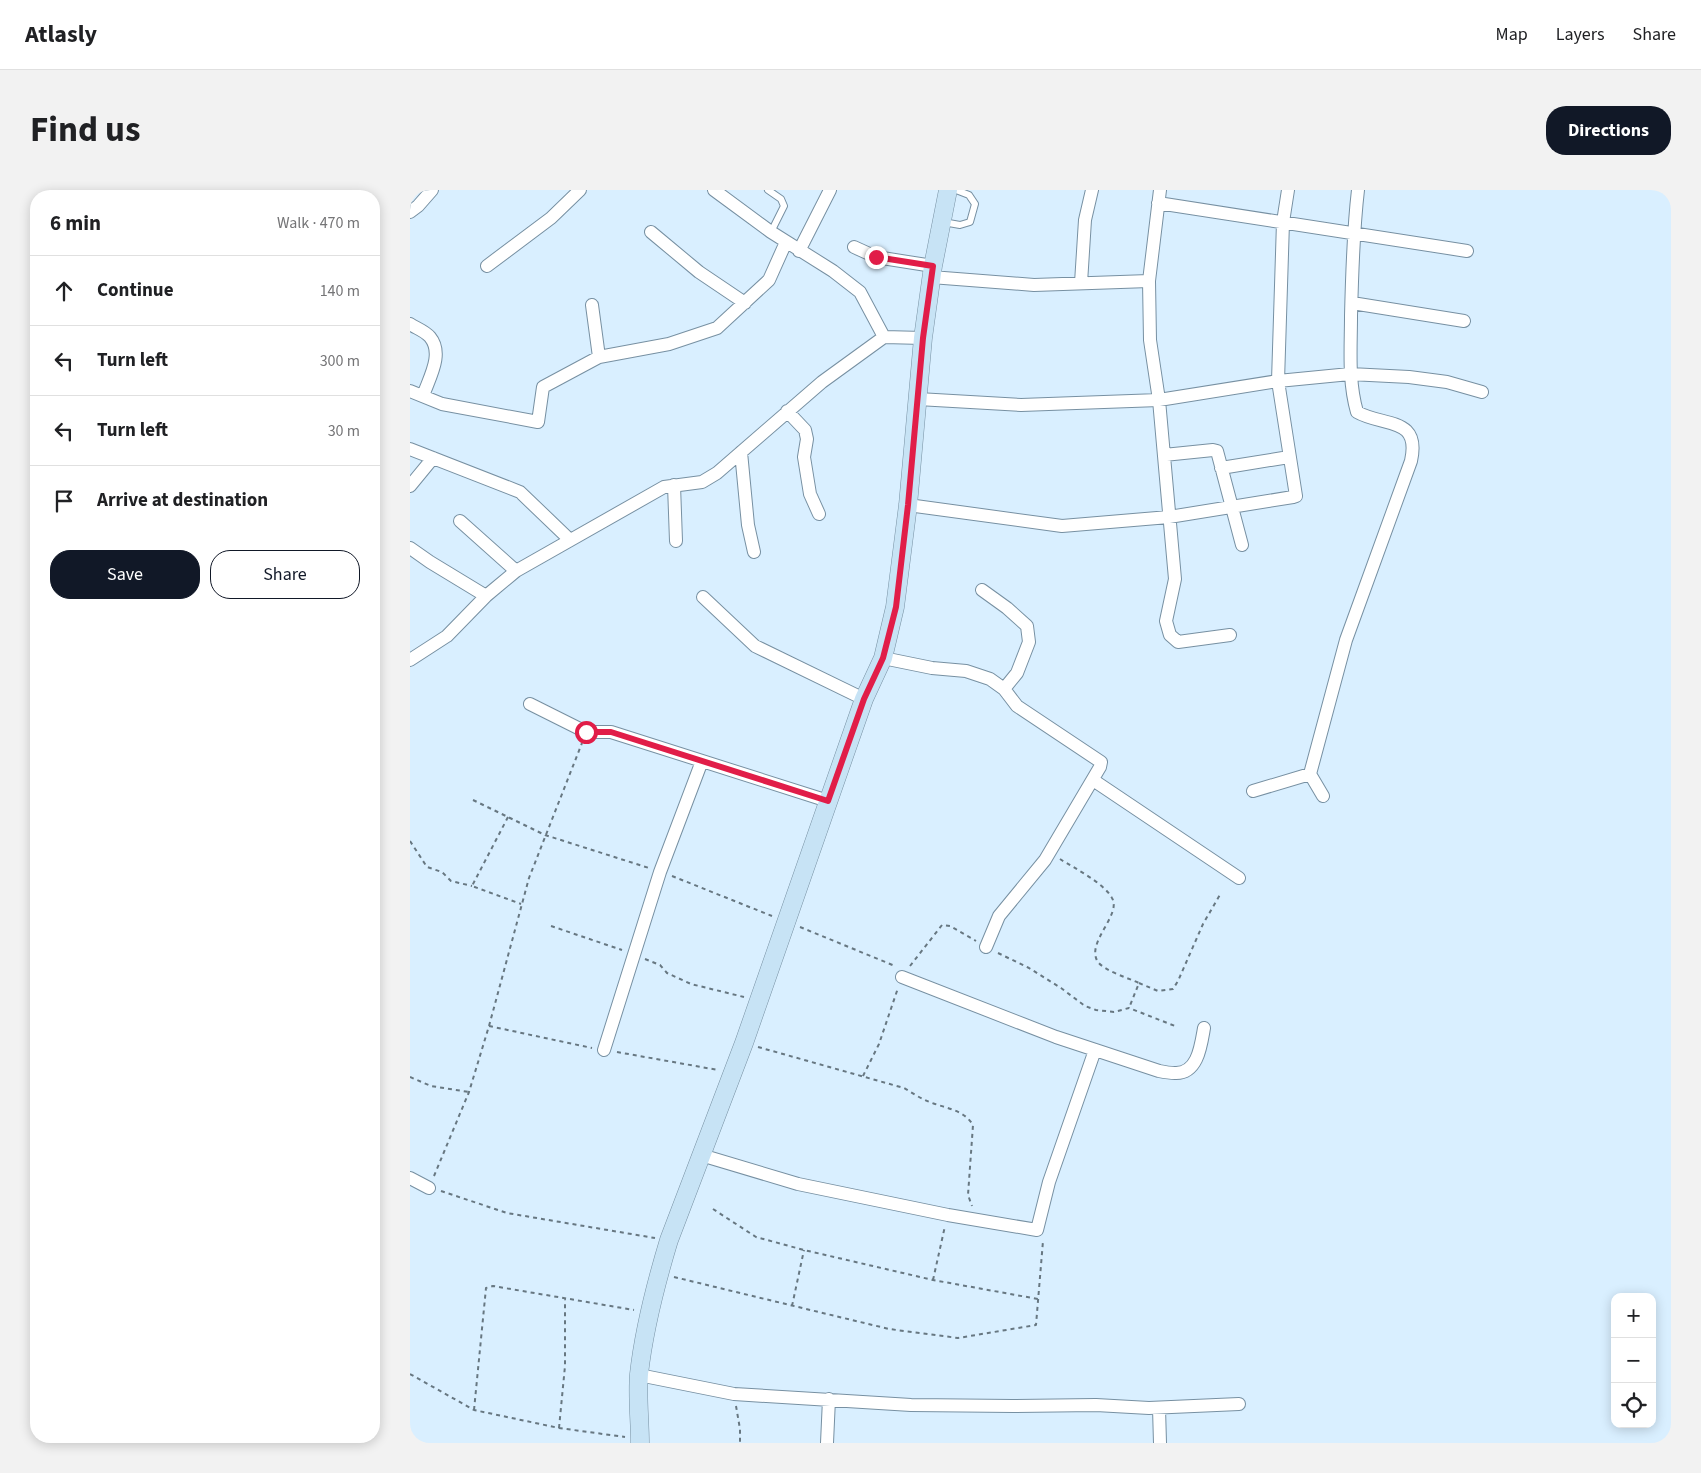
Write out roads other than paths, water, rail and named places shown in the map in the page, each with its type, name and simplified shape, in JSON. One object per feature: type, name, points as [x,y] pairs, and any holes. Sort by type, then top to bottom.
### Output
[{"type":"main road","points":[[640,1441],[639,1375],[650,1313],[669,1240],[744,1044],[864,699],[883,658],[896,607],[908,505],[923,338],[932,272],[948,190]]},
{"type":"street","points":[[410,212],[432,190]]},
{"type":"street","points":[[487,266],[551,218],[580,190]]},
{"type":"street","points":[[714,190],[771,232],[860,292],[884,337]]},
{"type":"street","points":[[799,250],[830,190]]},
{"type":"street","points":[[1081,283],[1085,220],[1092,190]]},
{"type":"street","points":[[1160,190],[1149,281],[1150,340],[1159,400],[1175,578],[1166,621],[1170,635],[1178,642],[1230,635]]},
{"type":"street","points":[[908,505],[1062,526],[1169,517],[1296,496],[1278,381],[1283,222],[1288,190]]},
{"type":"street","points":[[1323,796],[1310,774],[1346,640],[1411,461],[1414,447],[1411,435],[1402,427],[1357,412],[1350,374],[1353,234],[1358,190]]},
{"type":"street","points":[[1158,203],[1467,251]]},
{"type":"street","points":[[652,232],[699,272],[745,303]]},
{"type":"street","points":[[410,391],[442,404],[538,422],[542,387],[599,358],[669,344],[717,328],[769,280],[786,242]]},
{"type":"street","points":[[854,247],[876,257],[932,272],[1034,285],[1149,281]]},
{"type":"street","points":[[1352,303],[1464,321]]},
{"type":"street","points":[[592,305],[599,358]]},
{"type":"street","points":[[410,324],[429,335],[435,345],[436,357],[423,396]]},
{"type":"street","points":[[410,660],[446,636],[486,596],[516,571],[664,487],[702,482],[717,473],[822,382],[884,337],[923,338]]},
{"type":"street","points":[[918,399],[1021,405],[1159,400],[1278,381],[1350,374],[1409,377],[1447,382],[1482,392]]},
{"type":"street","points":[[788,411],[805,430],[807,439],[804,457],[810,494],[819,514]]},
{"type":"street","points":[[410,450],[520,492],[570,540]]},
{"type":"street","points":[[1164,455],[1217,451],[1242,545]]},
{"type":"street","points":[[742,452],[748,525],[754,552]]},
{"type":"street","points":[[1221,468],[1289,457]]},
{"type":"street","points":[[410,486],[433,458]]},
{"type":"street","points":[[674,485],[676,541]]},
{"type":"street","points":[[460,521],[516,571]]},
{"type":"street","points":[[410,548],[486,596]]},
{"type":"street","points":[[982,590],[1007,608],[1027,626],[1029,642],[1017,673],[1004,689]]},
{"type":"street","points":[[703,597],[755,646],[864,699]]},
{"type":"street","points":[[883,658],[932,668],[966,670],[990,679],[1004,689],[1017,706],[1101,762],[1100,768],[1050,852],[999,916],[986,947]]},
{"type":"street","points":[[530,704],[586,732],[611,732],[828,801]]},
{"type":"street","points":[[604,1050],[660,872],[702,761]]},
{"type":"street","points":[[1253,790],[1310,774]]},
{"type":"street","points":[[1093,780],[1239,878]]},
{"type":"street","points":[[904,974],[1095,1050],[1159,1071],[1175,1074],[1193,1066],[1200,1051],[1204,1028]]},
{"type":"street","points":[[701,1155],[798,1184],[948,1215],[1036,1230],[1049,1182],[1095,1050]]},
{"type":"street","points":[[410,1178],[430,1188]]},
{"type":"street","points":[[639,1375],[734,1394],[911,1405],[1159,1408],[1239,1404]]},
{"type":"street","points":[[827,1443],[829,1399]]},
{"type":"street","points":[[1159,1408],[1160,1443]]},
{"type":"lane","points":[[768,190],[781,199],[784,206],[771,232]]},
{"type":"lane","points":[[941,222],[960,225],[970,222],[975,204],[969,195],[956,190]]}]
